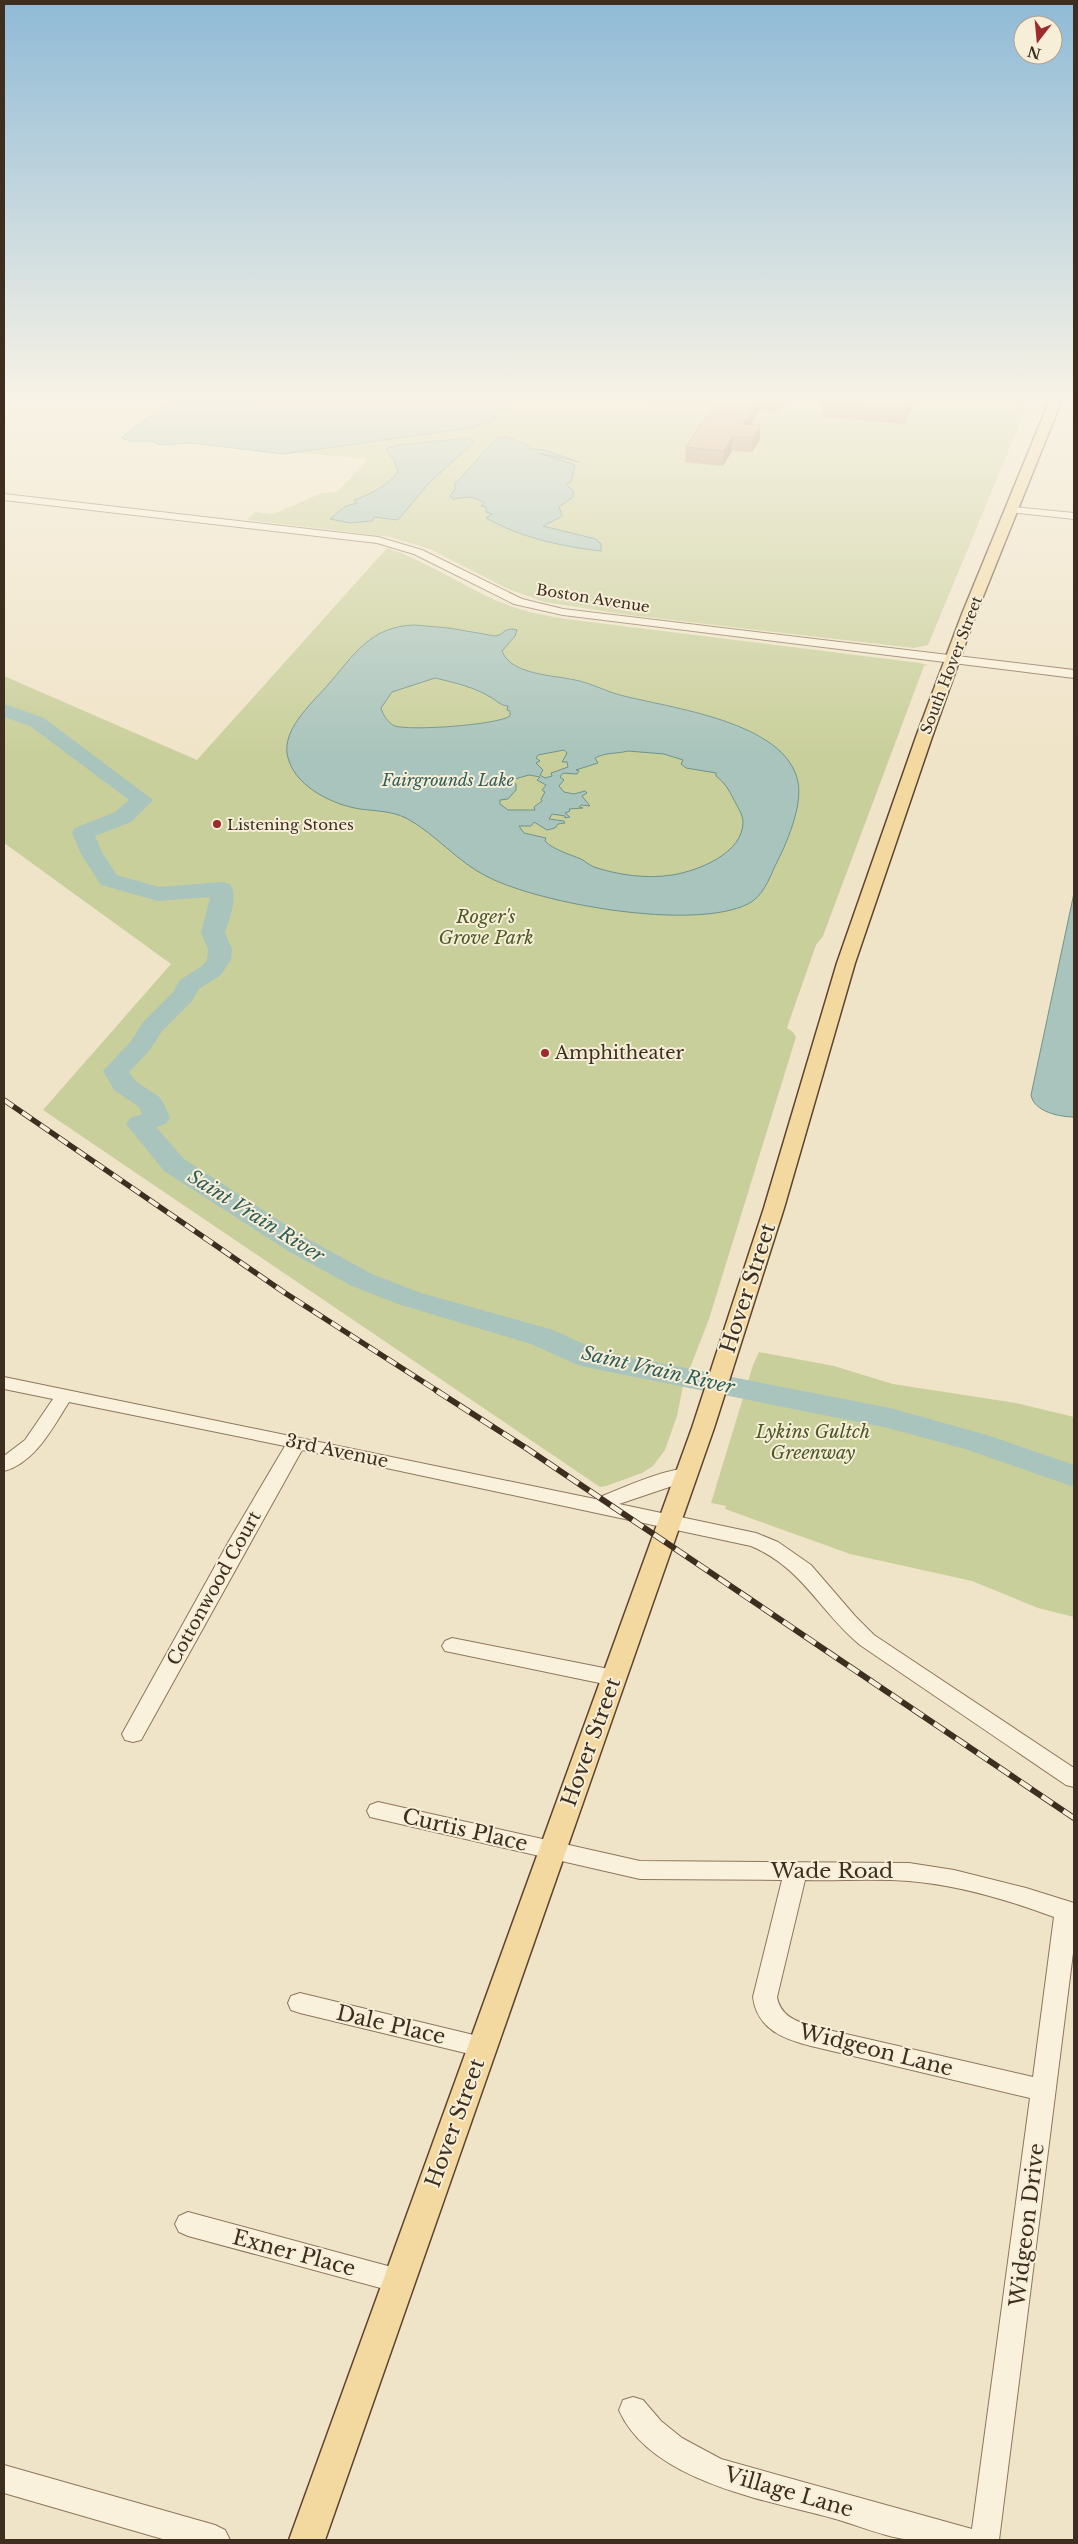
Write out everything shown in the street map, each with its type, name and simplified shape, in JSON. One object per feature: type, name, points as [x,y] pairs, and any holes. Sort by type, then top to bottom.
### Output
[{"type":"main road","name":"South Hover Street","points":[[855,936],[952,659],[1011,516]]},
{"type":"main road","name":"Hover Street","points":[[307,2540],[703,1428],[774,1208],[800,1114],[855,936]]},
{"type":"street","name":"Boston Avenue","points":[[167,516],[378,540],[418,552],[500,594],[545,609],[1074,674]]},
{"type":"street","name":"3rd Avenue","points":[[4,1383],[745,1537],[784,1554],[797,1564],[849,1626],[867,1640],[1074,1779]]},
{"type":"street","points":[[4,1465],[32,1444],[64,1396]]},
{"type":"street","name":"Cottonwood Court","points":[[133,1734],[239,1541],[296,1443]]},
{"type":"street","points":[[595,1506],[686,1474]]},
{"type":"street","points":[[452,1646],[614,1678]]},
{"type":"street","name":"Curtis Place","points":[[378,1811],[594,1860]]},
{"type":"street","name":"Wade Road","points":[[594,1860],[630,1868],[665,1872],[884,1870],[930,1875],[1026,1897],[1070,1912]]},
{"type":"street","name":"Widgeon Lane","points":[[796,1870],[765,1997],[767,2008],[775,2020],[793,2031],[811,2036],[1044,2090]]},
{"type":"street","name":"Widgeon Drive","points":[[985,2540],[1044,2090],[1070,1912]]},
{"type":"street","name":"Dale Place","points":[[300,2003],[482,2047]]},
{"type":"street","name":"Exner Place","points":[[188,2224],[399,2281]]},
{"type":"street","name":"Village Lane","points":[[633,2410],[651,2432],[671,2448],[686,2458],[720,2473],[963,2540]]},
{"type":"street","points":[[4,2479],[215,2540]]},
{"type":"green space","points":[[251,516],[982,516],[928,645],[914,648],[629,615],[544,602],[506,588],[430,549],[390,537],[247,520]]},
{"type":"green space","name":"Roger's Grove Park","points":[[387,548],[429,566],[495,600],[544,615],[928,665],[924,666],[823,936],[816,945],[790,1019],[787,1028],[796,1037],[709,1319],[683,1386],[677,1416],[665,1450],[653,1466],[642,1473],[606,1486],[600,1487],[43,1110],[171,964],[4,843],[4,676],[197,760]]},
{"type":"green space","name":"Lykins Gultch Greenway","points":[[759,1352],[834,1366],[893,1384],[1016,1403],[1074,1417],[1074,1617],[1038,1608],[972,1581],[850,1554],[725,1509],[726,1506],[711,1503],[753,1365]]},
{"type":"water","points":[[334,516],[402,516],[398,520],[374,517],[372,521],[350,523],[330,519]]},
{"type":"water","points":[[489,516],[561,516],[543,526],[596,539],[601,544],[601,551],[557,544],[527,536],[486,518]]},
{"type":"water","name":"Fairgrounds Lake","points":[[415,625],[449,628],[495,636],[510,629],[517,630],[515,636],[502,651],[514,665],[534,673],[581,681],[620,695],[723,720],[749,731],[772,744],[789,761],[798,782],[799,792],[796,814],[788,837],[761,893],[748,904],[723,912],[692,915],[617,911],[579,905],[512,887],[488,877],[466,864],[427,832],[406,818],[339,804],[318,794],[300,779],[289,761],[287,751],[288,740],[292,730],[305,711],[364,644],[386,631]],"holes":[[[435,678],[465,686],[485,694],[502,705],[508,706],[507,710],[510,711],[510,716],[489,722],[454,726],[418,728],[395,726],[386,718],[381,708],[392,692]],[[564,750],[567,753],[562,762],[567,762],[568,767],[551,773],[552,776],[545,778],[540,775],[543,770],[536,763],[540,761],[536,758],[538,755]],[[628,751],[664,754],[683,760],[681,764],[686,768],[716,773],[716,776],[730,793],[743,821],[741,832],[736,842],[728,851],[706,865],[672,875],[643,876],[623,874],[594,867],[553,847],[545,841],[546,838],[524,833],[519,826],[531,826],[534,822],[547,830],[555,828],[558,824],[565,823],[564,821],[549,819],[552,814],[565,816],[565,818],[570,817],[565,813],[570,811],[569,809],[583,808],[579,807],[581,805],[590,806],[582,796],[587,793],[585,791],[574,794],[564,792],[559,786],[564,780],[560,777],[563,773],[577,774],[579,771],[576,770],[598,763],[595,758]],[[529,775],[540,777],[537,780],[546,785],[542,790],[545,792],[541,799],[542,801],[534,807],[535,810],[508,810],[500,804],[500,800],[508,799],[516,790],[516,784],[508,781]]]},
{"type":"water","points":[[1074,893],[1074,1117],[1055,1115],[1042,1109],[1033,1101],[1031,1095]]},
{"type":"waterway","name":"Saint Vrain River","points":[[4,710],[37,722],[142,800],[123,817],[83,833],[92,854],[109,880],[158,894],[222,889],[221,906],[213,933],[220,949],[219,960],[212,970],[189,985],[183,996],[152,1027],[141,1045],[116,1071],[123,1085],[150,1103],[157,1118],[139,1124],[174,1165],[298,1245],[362,1280],[408,1298],[542,1337],[591,1359],[890,1418],[976,1442],[1074,1476]]},
{"type":"railway","points":[[4,1100],[285,1293],[439,1392]]},
{"type":"railway","points":[[437,1391],[526,1448],[1074,1818]]},
{"type":"place","name":"Listening Stones","points":[[217,824]]},
{"type":"place","name":"Amphitheater","points":[[545,1053]]}]
